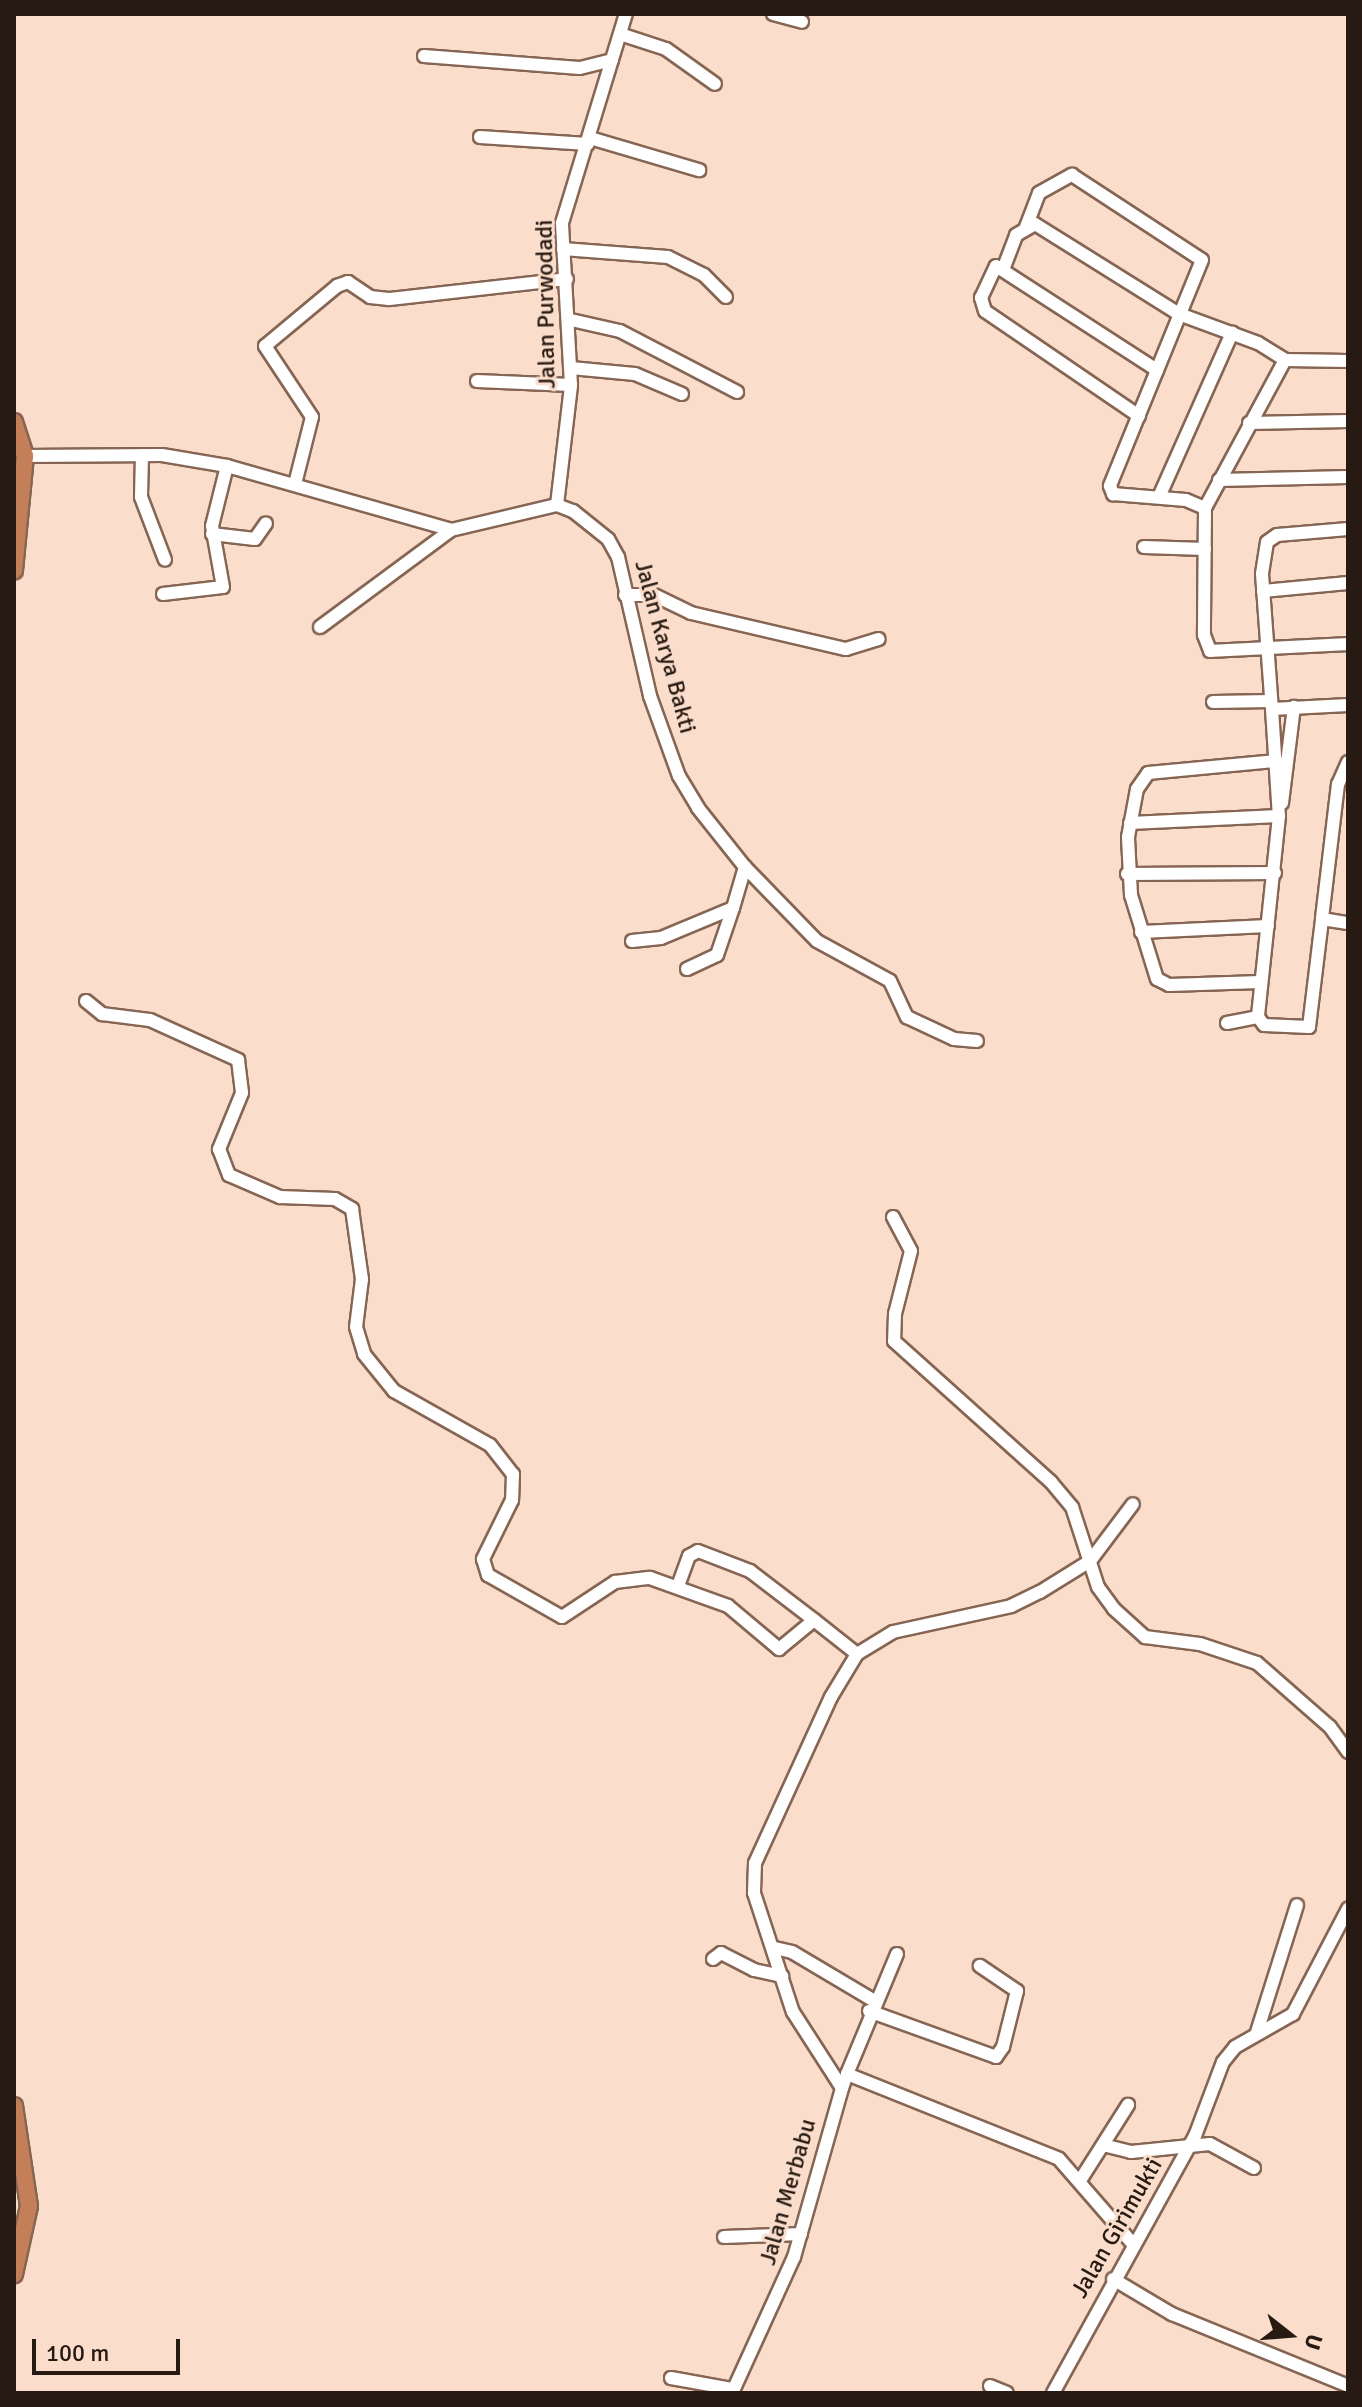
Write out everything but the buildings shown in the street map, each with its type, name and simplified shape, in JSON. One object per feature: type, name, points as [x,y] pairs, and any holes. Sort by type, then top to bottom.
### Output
[{"type":"highway","points":[[14,422],[25,456],[14,570]]},
{"type":"highway","points":[[14,2106],[29,2206],[14,2274]]},
{"type":"street","name":"Jalan Purwodadi","points":[[557,505],[571,385],[571,320],[562,223],[626,14]]},
{"type":"street","points":[[773,14],[802,22]]},
{"type":"street","points":[[620,34],[666,49],[715,84]]},
{"type":"street","points":[[424,56],[580,68],[612,60]]},
{"type":"street","points":[[480,137],[589,141],[699,170]]},
{"type":"street","points":[[1026,227],[1039,193],[1072,175],[1202,260],[1110,486],[1119,497],[1193,501],[1205,508]]},
{"type":"street","points":[[1004,267],[1016,235],[1035,224],[1179,314],[1232,333],[1285,360],[1348,361]]},
{"type":"street","points":[[563,249],[668,257],[704,275],[726,297]]},
{"type":"street","points":[[1139,416],[985,311],[981,298],[996,266],[1004,267],[1157,370]]},
{"type":"street","points":[[295,484],[312,417],[276,371],[265,344],[337,286],[348,282],[370,297],[389,299],[567,279]]},
{"type":"street","points":[[571,320],[633,336],[737,392]]},
{"type":"street","points":[[1159,497],[1232,333]]},
{"type":"street","points":[[1285,360],[1205,508],[1206,646],[1218,652],[1348,644]]},
{"type":"street","points":[[571,368],[635,374],[682,394]]},
{"type":"street","points":[[477,381],[571,385]]},
{"type":"street","points":[[1249,423],[1348,421]]},
{"type":"street","points":[[25,456],[142,455],[227,466],[451,530]]},
{"type":"street","points":[[142,455],[141,497],[165,560]]},
{"type":"street","points":[[163,594],[222,588],[212,534],[227,466]]},
{"type":"street","points":[[1219,480],[1348,477]]},
{"type":"street","points":[[320,627],[451,530],[557,505]]},
{"type":"street","name":"Jalan Karya Bakti","points":[[557,505],[608,539],[618,557],[650,696],[679,776],[745,867],[817,941],[890,981],[902,1012],[923,1027],[954,1039],[977,1041]]},
{"type":"street","points":[[212,534],[255,539],[266,523]]},
{"type":"street","points":[[1348,529],[1286,531],[1271,538],[1264,550],[1263,591],[1279,814],[1275,873],[1260,982],[1258,1017],[1264,1025],[1309,1027],[1338,784],[1348,762]]},
{"type":"street","points":[[1144,547],[1205,549]]},
{"type":"street","points":[[1263,591],[1348,583]]},
{"type":"street","points":[[625,595],[654,595],[691,613],[846,649],[879,639]]},
{"type":"street","points":[[1213,702],[1294,707],[1348,705]]},
{"type":"street","points":[[1279,814],[1289,774],[1294,707]]},
{"type":"street","points":[[1260,982],[1165,984],[1157,979],[1141,932],[1127,874],[1130,823],[1137,789],[1148,773],[1276,761]]},
{"type":"street","points":[[1130,823],[1279,814]]},
{"type":"street","points":[[687,969],[715,958],[745,867]]},
{"type":"street","points":[[1127,874],[1275,873]]},
{"type":"street","points":[[632,941],[655,940],[733,908]]},
{"type":"street","points":[[1322,919],[1348,923]]},
{"type":"street","points":[[1141,932],[1268,926]]},
{"type":"street","points":[[86,1001],[102,1014],[150,1020],[238,1060],[242,1093],[219,1149],[229,1175],[280,1197],[335,1199],[352,1209],[362,1279],[356,1327],[364,1354],[394,1391],[490,1445],[513,1474],[512,1500],[483,1559],[488,1575],[562,1617],[624,1578],[650,1578],[678,1586],[740,1613],[779,1649],[814,1620]]},
{"type":"street","points":[[1227,1023],[1258,1017]]},
{"type":"street","points":[[893,1217],[911,1251],[895,1314],[894,1341],[1051,1482],[1072,1507],[1098,1587],[1114,1609],[1145,1637],[1200,1644],[1257,1663],[1330,1727],[1348,1752]]},
{"type":"street","points":[[842,2088],[798,2023],[754,1893],[755,1863],[831,1697],[857,1654],[875,1639],[924,1621],[1011,1606],[1090,1561],[1133,1504]]},
{"type":"street","points":[[678,1586],[689,1556],[698,1551],[750,1571],[857,1654]]},
{"type":"street","points":[[1257,2032],[1297,1905]]},
{"type":"street","points":[[1257,2032],[1293,2014],[1348,1909]]},
{"type":"street","points":[[775,1948],[792,1952],[871,2006],[996,2057],[1003,2047],[1017,1991],[980,1966]]},
{"type":"street","points":[[713,1959],[721,1953],[754,1970],[782,1976]]},
{"type":"street","name":"Jalan Merbabu","points":[[733,2391],[785,2281],[842,2088],[871,2006],[897,1954]]},
{"type":"street","name":"Jalan Girimukti","points":[[1053,2393],[1132,2243],[1191,2143],[1213,2082],[1235,2047],[1257,2032]]},
{"type":"street","points":[[847,2074],[1059,2159],[1081,2179],[1132,2243]]},
{"type":"street","points":[[1081,2179],[1107,2146],[1128,2105]]},
{"type":"street","points":[[1107,2146],[1131,2152],[1191,2143],[1222,2148],[1254,2168]]},
{"type":"street","points":[[724,2237],[801,2234]]},
{"type":"street","points":[[1113,2279],[1172,2314],[1348,2386]]},
{"type":"street","points":[[671,2378],[733,2391]]},
{"type":"street","points":[[990,2386],[1007,2393]]}]
